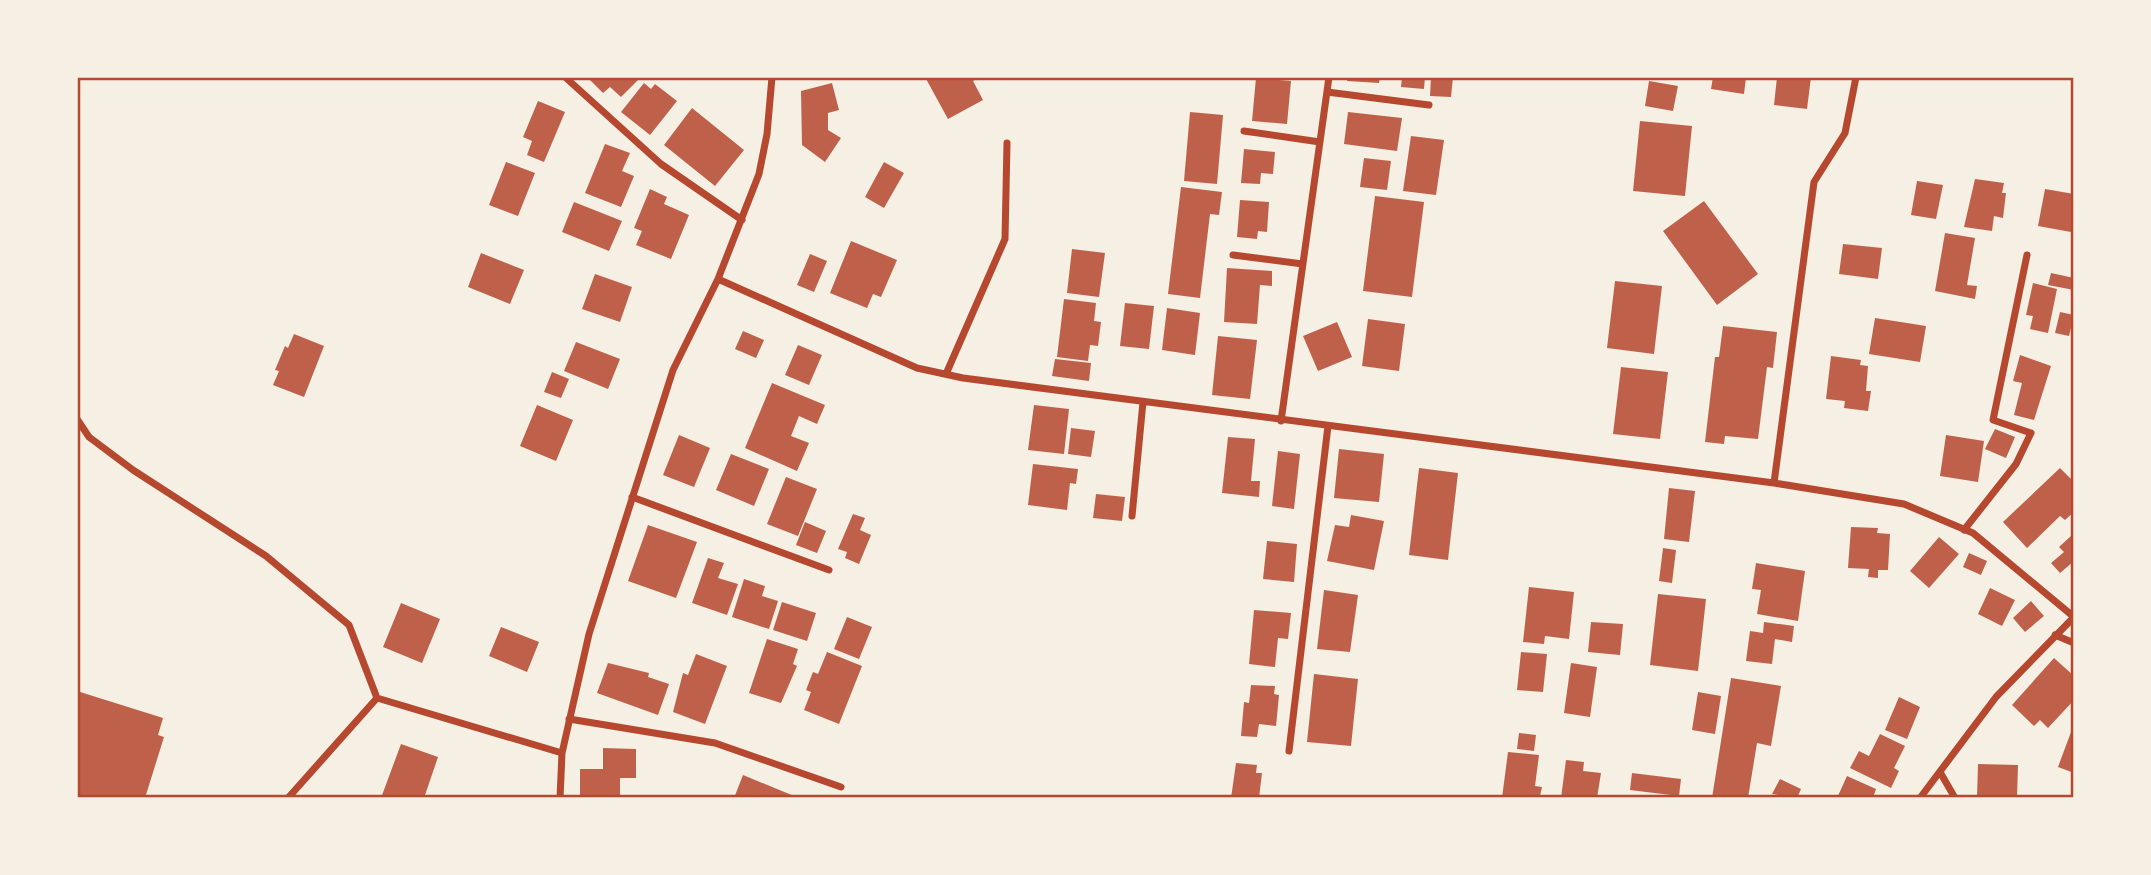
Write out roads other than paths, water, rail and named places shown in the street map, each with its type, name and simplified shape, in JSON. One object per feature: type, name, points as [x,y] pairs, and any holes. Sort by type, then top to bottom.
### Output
[{"type":"street","points":[[565,77],[661,164],[742,220]]},
{"type":"street","points":[[561,798],[562,753],[589,634],[673,370],[718,279],[759,174],[765,148],[772,77]]},
{"type":"street","points":[[1282,421],[1329,77]]},
{"type":"street","points":[[1774,484],[1814,182],[1844,133],[1856,77]]},
{"type":"street","points":[[1327,92],[1429,105]]},
{"type":"street","points":[[1244,131],[1320,142]]},
{"type":"street","points":[[946,374],[1005,239],[1007,142]]},
{"type":"street","points":[[1964,530],[2016,464],[2031,433],[1993,420],[2027,255]]},
{"type":"street","points":[[1233,256],[1303,264]]},
{"type":"street","points":[[718,279],[917,368],[946,374],[1282,421],[1774,484],[1904,504],[1973,533],[2074,617],[1996,697],[1920,798]]},
{"type":"street","points":[[1132,516],[1143,402]]},
{"type":"street","points":[[77,419],[89,437],[132,470],[266,556],[349,625],[377,698]]},
{"type":"street","points":[[1289,751],[1328,426]]},
{"type":"street","points":[[632,497],[829,570]]},
{"type":"street","points":[[2055,635],[2074,643]]},
{"type":"street","points":[[377,698],[562,753]]},
{"type":"street","points":[[288,798],[377,698]]},
{"type":"street","points":[[569,719],[715,743],[841,787]]},
{"type":"street","points":[[1940,772],[1955,798]]}]
